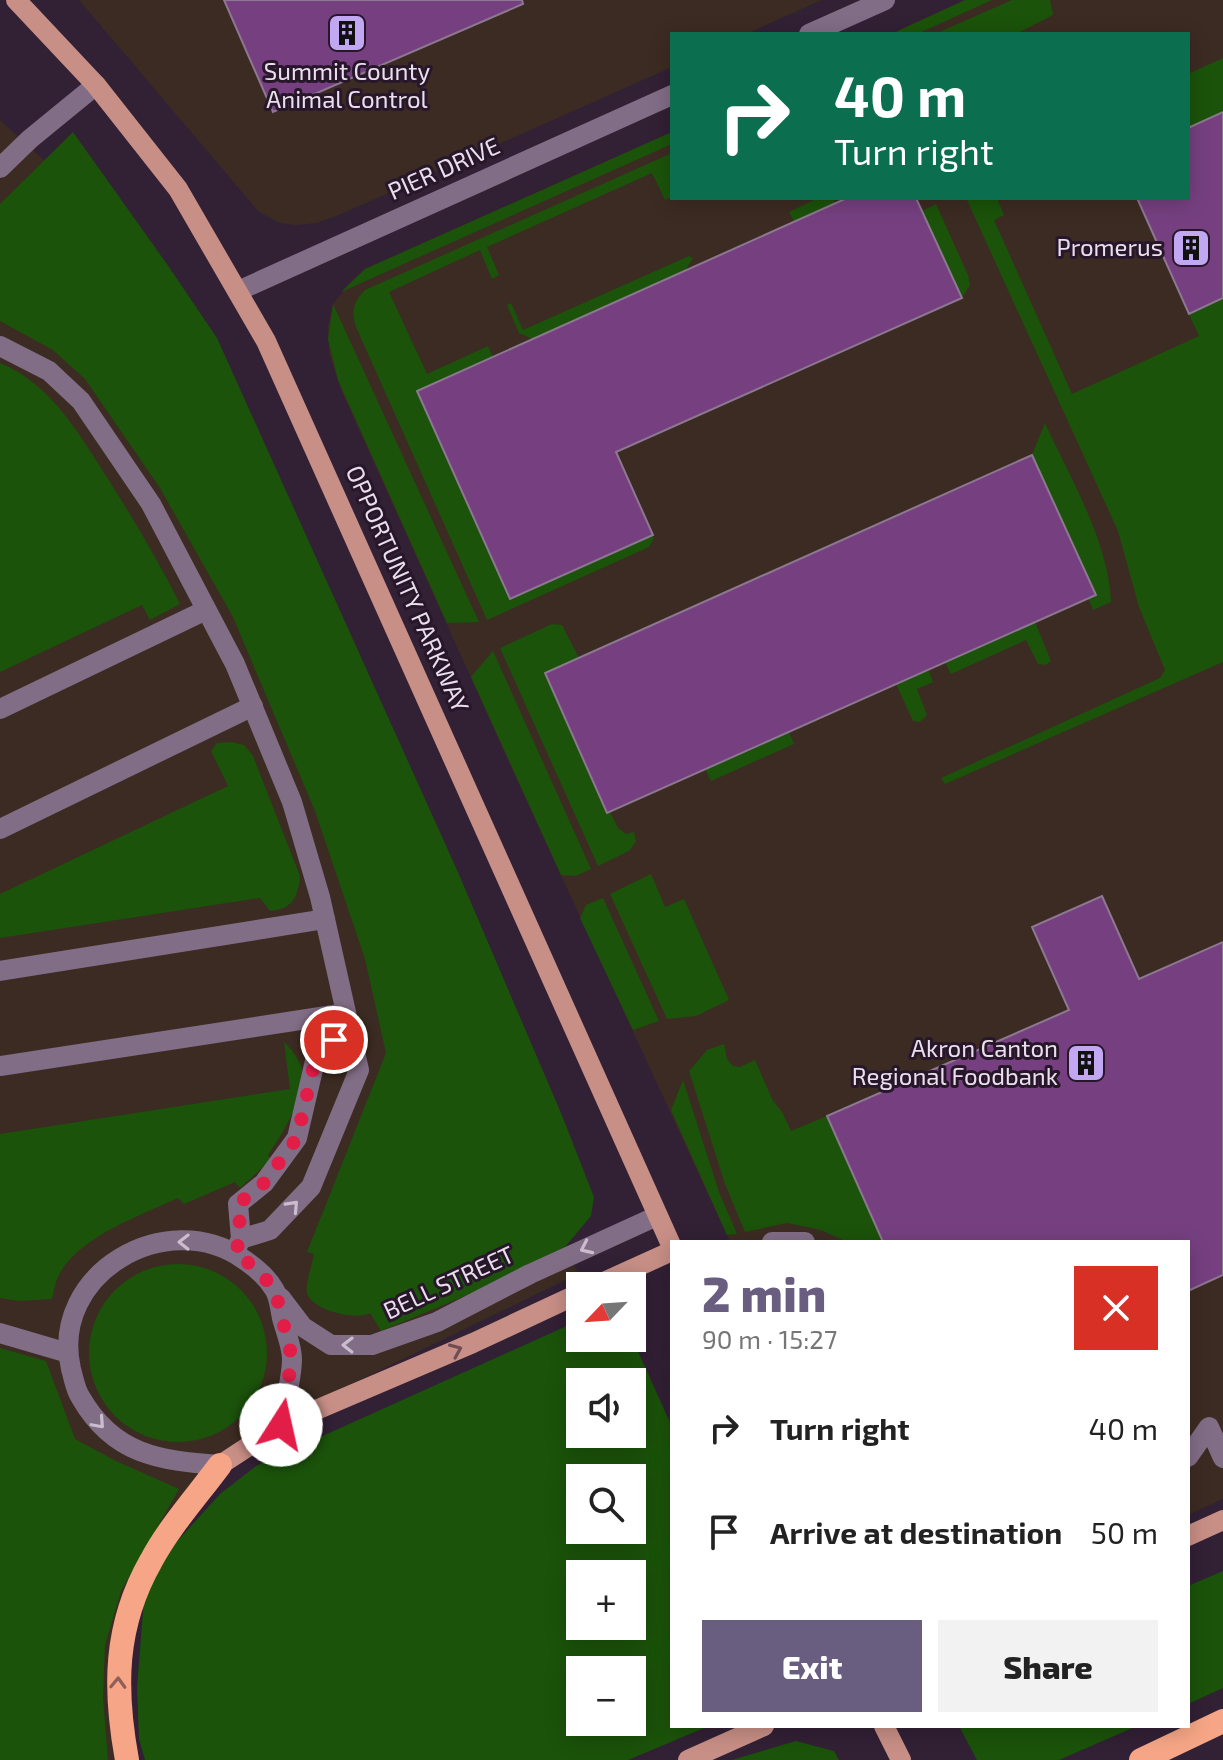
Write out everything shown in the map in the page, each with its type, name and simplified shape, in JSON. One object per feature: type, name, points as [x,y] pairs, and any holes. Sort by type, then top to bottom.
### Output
[{"type":"highway","points":[[127,1760],[118,1713],[125,1625],[151,1560],[220,1465]]},
{"type":"highway","points":[[1141,1760],[1223,1721]]},
{"type":"main road","name":"OPPORTUNITY PARKWAY","points":[[16,0],[96,85],[178,189],[238,291],[279,369],[670,1245]]},
{"type":"main road","points":[[624,1272],[670,1250]]},
{"type":"main road","points":[[220,1465],[281,1425],[566,1300]]},
{"type":"main road","points":[[1190,1535],[1223,1520]]},
{"type":"main road","points":[[688,1760],[760,1728]]},
{"type":"main road","points":[[885,1728],[901,1760]]},
{"type":"street","points":[[813,32],[885,0]]},
{"type":"street","points":[[0,168],[96,85]]},
{"type":"street","name":"PIER DRIVE","points":[[238,291],[670,96]]},
{"type":"street","points":[[0,346],[49,371],[81,401],[151,504],[235,664],[253,706],[292,802],[325,919],[359,1070],[311,1187],[270,1230],[237,1246],[238,1204],[264,1183],[297,1138],[318,1048],[348,1023]]},
{"type":"street","points":[[0,709],[206,610]]},
{"type":"street","points":[[0,829],[253,706]]},
{"type":"street","points":[[0,971],[325,919]]},
{"type":"street","points":[[0,1066],[348,1023]]},
{"type":"street","name":"BELL STREET","points":[[220,1465],[171,1461],[134,1449],[93,1420],[77,1391],[68,1353],[69,1325],[79,1299],[95,1277],[117,1260],[148,1245],[181,1240],[237,1246],[303,1327],[331,1345],[372,1345],[437,1322],[530,1274],[657,1216]]},
{"type":"street","points":[[275,1290],[292,1358],[281,1425]]},
{"type":"street","points":[[0,1333],[68,1353]]},
{"type":"street","points":[[1190,1455],[1216,1423]]},
{"type":"street","points":[[1216,1423],[1223,1458]]},
{"type":"shaded area","points":[[79,0],[822,0],[750,32],[670,32],[670,68],[339,215],[317,223],[295,225],[280,223],[259,212]]},
{"type":"shaded area","points":[[965,0],[1223,0],[1223,1499],[1190,1514],[1190,1240],[729,1240],[517,780],[342,392],[329,353],[328,326],[333,304],[365,269],[670,133],[670,200],[1190,200],[1190,32],[894,32]]},
{"type":"shaded area","points":[[0,120],[105,216],[221,386],[577,1272],[566,1272],[566,1280],[331,1394],[232,1446],[115,1628],[119,1760],[0,1760]]},
{"type":"green space","points":[[965,0],[992,0],[921,32],[898,31]]},
{"type":"green space","points":[[1012,0],[1050,0],[1053,15],[1020,32],[940,32]]},
{"type":"green space","points":[[1223,58],[1223,112],[1190,127],[1190,73]]},
{"type":"green space","points":[[73,132],[217,338],[457,870],[594,1197],[591,1216],[565,1247],[482,1289],[381,1331],[370,1313],[355,1316],[325,1309],[307,1293],[314,1254],[307,1252],[386,1053],[365,959],[315,811],[233,617],[160,488],[85,379],[53,350],[0,321],[0,204]]},
{"type":"green space","points":[[670,133],[670,145],[341,292],[365,269]]},
{"type":"green space","points":[[670,154],[670,198],[665,200],[652,173],[487,247],[499,275],[492,279],[480,250],[389,292],[427,374],[488,346],[493,357],[654,538],[649,547],[487,620],[356,327],[353,312],[365,290]]},
{"type":"green space","points":[[814,200],[834,200],[835,203],[794,222],[789,212]]},
{"type":"green space","points":[[967,200],[998,200],[1004,215],[994,220],[1072,394],[1199,336],[1189,314],[1223,298],[1223,662],[945,784],[941,778],[1160,678],[1165,670],[1139,607],[1118,531]]},
{"type":"green space","points":[[936,204],[968,275],[970,285],[962,298],[922,211]]},
{"type":"green space","points":[[689,256],[693,258],[685,271],[532,339],[519,333],[507,305],[511,303],[523,330]]},
{"type":"green space","points":[[333,304],[479,622],[447,623],[338,380],[328,339]]},
{"type":"green space","points":[[0,363],[35,384],[76,430],[138,527],[180,604],[150,620],[142,605],[0,672]]},
{"type":"green space","points":[[1045,423],[1087,511],[1109,580],[1111,602],[1093,610],[1088,598],[1095,594],[1032,455]]},
{"type":"green space","points":[[1035,622],[1051,661],[1046,665],[1038,664],[1026,640],[951,674],[945,662]]},
{"type":"green space","points":[[552,624],[562,625],[579,658],[545,674],[606,813],[610,812],[618,828],[626,834],[634,832],[636,842],[629,851],[598,866],[500,648]]},
{"type":"green space","points":[[493,651],[591,869],[576,876],[561,875],[471,677]]},
{"type":"green space","points":[[928,669],[933,682],[917,689],[927,715],[920,722],[913,721],[896,684]]},
{"type":"green space","points":[[789,732],[794,744],[711,781],[705,769]]},
{"type":"green space","points":[[217,743],[244,745],[253,756],[300,876],[296,896],[289,905],[270,911],[260,898],[0,938],[0,894],[228,786],[211,751]]},
{"type":"green space","points":[[651,874],[665,907],[684,899],[729,1000],[696,1016],[667,1019],[610,894]]},
{"type":"green space","points":[[603,898],[659,1021],[633,1030],[580,918],[586,905]]},
{"type":"green space","points":[[284,1042],[300,1064],[304,1075],[302,1089],[290,1119],[268,1155],[271,1160],[240,1188],[235,1182],[184,1204],[178,1198],[111,1229],[68,1262],[58,1278],[52,1299],[19,1301],[0,1298],[0,1134],[290,1089]]},
{"type":"green space","points":[[724,1044],[727,1059],[733,1066],[740,1067],[755,1060],[773,1101],[791,1131],[827,1116],[882,1240],[843,1240],[821,1230],[787,1223],[745,1232],[725,1184],[689,1071],[707,1050]]},
{"type":"green space","points":[[683,1080],[719,1192],[737,1234],[727,1235],[671,1110]]},
{"type":"green space","points":[[178,1264],[212,1271],[241,1290],[260,1319],[267,1353],[260,1387],[241,1416],[212,1435],[178,1442],[144,1435],[115,1416],[96,1387],[89,1353],[96,1319],[115,1290],[144,1271]]},
{"type":"green space","points":[[566,1326],[566,1352],[638,1352],[645,1368],[566,1368],[566,1448],[646,1448],[646,1369],[670,1423],[670,1728],[704,1728],[628,1760],[145,1760],[139,1739],[137,1687],[144,1599],[172,1547],[220,1494],[256,1466]]},
{"type":"green space","points":[[0,1348],[46,1361],[75,1439],[179,1489],[121,1591],[105,1645],[103,1697],[108,1760],[0,1760]]},
{"type":"green space","points":[[1223,1571],[1223,1688],[1190,1703],[1190,1585]]},
{"type":"green space","points":[[960,1728],[1132,1728],[1059,1760],[977,1760]]},
{"type":"green space","points":[[796,1741],[834,1751],[839,1760],[732,1760]]},
{"type":"building","name":"Summit County Animal Control","points":[[224,0],[522,0],[523,4],[273,112]]},
{"type":"building","name":"Promerus","points":[[1223,112],[1223,298],[1189,314],[1138,200],[1190,200],[1190,127]]},
{"type":"building","points":[[843,200],[917,200],[962,298],[616,452],[653,535],[510,599],[417,391]]},
{"type":"building","points":[[1032,455],[1096,595],[607,813],[545,673]]},
{"type":"building","name":"Akron Canton Regional Foodbank","points":[[1102,896],[1139,979],[1223,942],[1223,1275],[1190,1290],[1190,1240],[882,1240],[827,1116],[1069,1010],[1032,927]]},
{"type":"place","name":"Summit County Animal Control","points":[[347,33]]},
{"type":"place","name":"Promerus","points":[[1191,248]]},
{"type":"place","name":"Akron Canton Regional Foodbank","points":[[1086,1063]]},
{"type":"route","points":[[281,1425],[292,1358],[275,1290],[257,1269],[234,1253],[241,1239],[238,1204],[264,1183],[297,1138],[318,1048],[334,1040]]}]
